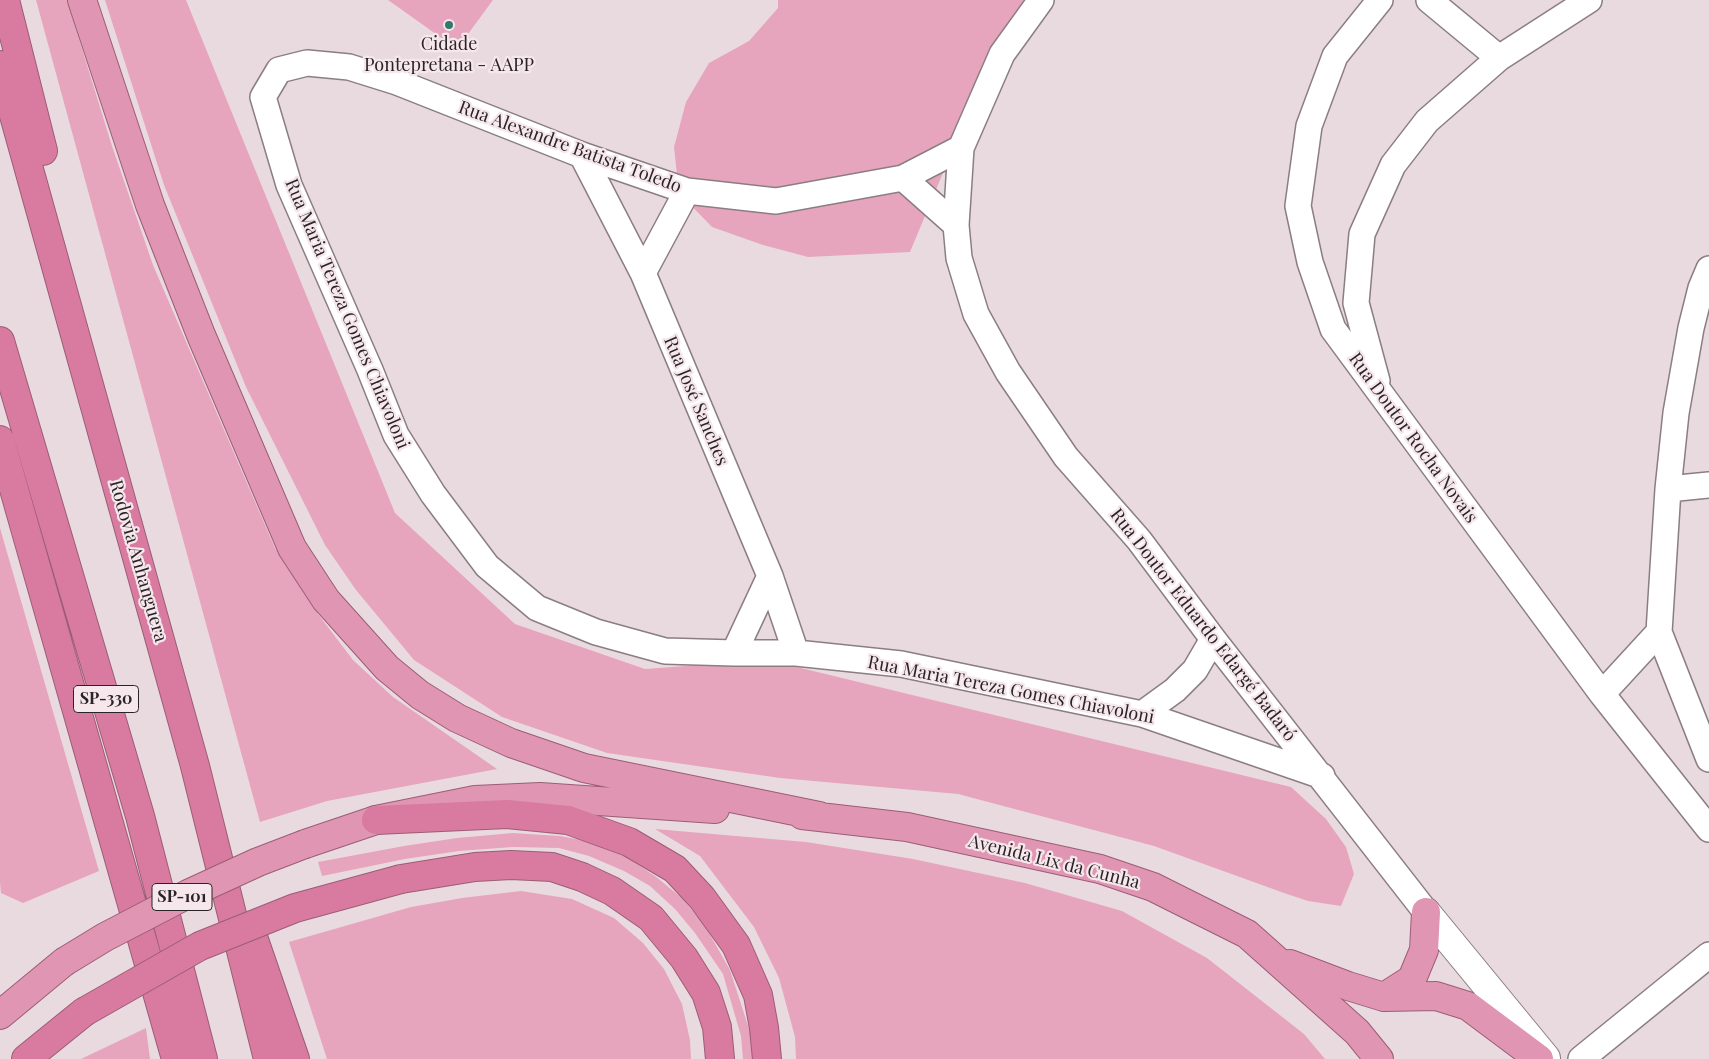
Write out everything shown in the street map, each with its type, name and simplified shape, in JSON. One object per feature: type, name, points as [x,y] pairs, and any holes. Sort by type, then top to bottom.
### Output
[{"type":"highway","points":[[5,0],[43,154],[68,308]]},
{"type":"highway","points":[[82,0],[150,204],[201,335],[292,548],[332,607],[387,668],[420,695],[456,718],[511,743],[584,768],[819,816]]},
{"type":"highway","name":"Rodovia Anhanguera","points":[[0,66],[195,766],[268,1059]]},
{"type":"highway","name":"SP-330","points":[[0,341],[140,816],[204,1059]]},
{"type":"highway","points":[[0,440],[106,808],[174,1056]]},
{"type":"highway","points":[[195,766],[295,1059]]},
{"type":"highway","points":[[376,820],[474,800],[540,797],[819,816]]},
{"type":"highway","points":[[376,820],[506,814],[568,820],[629,842],[674,869],[702,898],[736,945],[758,995],[764,1028],[766,1059]]},
{"type":"highway","name":"Avenida Lix da Cunha","points":[[819,816],[907,827],[1100,869],[1153,887],[1247,934],[1357,1032],[1379,1059]]},
{"type":"highway","name":"SP-101","points":[[0,1015],[64,962],[105,937],[188,894],[258,862],[376,820]]},
{"type":"highway","points":[[26,1059],[84,1012],[200,946],[295,908],[401,879],[474,867],[511,864],[552,867],[582,877],[612,891],[651,918],[684,958],[706,993],[717,1027],[720,1059]]},
{"type":"highway","points":[[1384,997],[1412,979],[1424,950],[1426,912]]},
{"type":"highway","points":[[1276,959],[1348,986],[1384,997],[1436,996],[1468,1006],[1539,1059]]},
{"type":"street","points":[[961,148],[1002,54],[1041,0]]},
{"type":"street","name":"Rua Doutor Rocha Novais","points":[[1380,0],[1335,56],[1309,126],[1298,206],[1310,262],[1333,329],[1602,694],[1709,829]]},
{"type":"street","points":[[1428,0],[1499,58]]},
{"type":"street","points":[[1381,396],[1356,303],[1362,234],[1393,165],[1427,121],[1499,58],[1589,0]]},
{"type":"street","name":"Rua Alexandre Batista Toledo","points":[[263,97],[279,70],[307,62],[349,67],[397,82],[582,155],[687,191],[776,201],[903,178],[961,148]]},
{"type":"street","name":"Rua Maria Tereza Gomes Chiavoloni","points":[[263,97],[289,185],[370,370],[396,435],[433,494],[487,566],[537,608],[596,632],[665,650],[796,653],[901,664],[1142,714],[1322,776]]},
{"type":"street","name":"Rua Doutor Eduardo Edargé Badaró","points":[[961,148],[956,225],[959,258],[976,314],[1008,372],[1066,457],[1139,540],[1213,639],[1322,776],[1426,912],[1547,1059]]},
{"type":"street","name":"Rua José Sanches","points":[[582,155],[642,273],[770,576],[796,653]]},
{"type":"street","points":[[903,178],[956,225]]},
{"type":"street","points":[[642,273],[687,191]]},
{"type":"street","points":[[1709,269],[1700,288],[1676,413],[1668,489],[1659,632],[1709,759]]},
{"type":"street","points":[[1668,489],[1709,485]]},
{"type":"street","points":[[734,653],[770,576]]},
{"type":"street","points":[[1602,694],[1659,632]]},
{"type":"street","points":[[1142,714],[1175,690],[1195,670],[1213,639]]},
{"type":"street","points":[[1581,1059],[1709,955]]},
{"type":"shaded area","points":[[36,0],[67,0],[112,146],[153,265],[275,548],[318,614],[353,660],[393,697],[497,769],[327,801],[260,822]]},
{"type":"shaded area","points":[[105,0],[186,0],[395,513],[515,624],[645,669],[768,660],[1291,787],[1326,819],[1346,847],[1354,874],[1341,906],[1308,901],[1154,846],[958,794],[780,778],[607,753],[502,717],[414,660],[356,590],[325,545],[246,387],[164,185]]},
{"type":"shaded area","name":"Cidade Pontepretana - AAPP","points":[[388,0],[493,0],[457,49]]},
{"type":"shaded area","points":[[778,0],[1042,0],[945,168],[910,252],[808,257],[763,245],[712,227],[679,193],[674,147],[686,102],[709,63],[749,41],[778,8]]},
{"type":"shaded area","points":[[0,528],[99,871],[23,903],[1,893],[0,882]]},
{"type":"shaded area","points":[[655,829],[806,842],[913,859],[1025,883],[1122,911],[1207,958],[1304,1034],[1325,1059],[796,1059],[795,1037],[779,978],[754,927],[700,856]]},
{"type":"shaded area","points":[[513,833],[560,836],[592,842],[623,855],[655,876],[682,898],[705,926],[730,970],[750,1032],[753,1059],[743,1059],[741,1036],[723,974],[695,933],[675,909],[650,886],[624,871],[589,856],[559,848],[513,847],[459,851],[405,859],[322,876],[318,862],[457,838]]},
{"type":"shaded area","points":[[521,891],[572,899],[614,918],[643,943],[664,969],[682,1004],[690,1040],[691,1059],[327,1059],[289,942],[411,907],[462,898]]},
{"type":"shaded area","points":[[146,1028],[150,1059],[81,1059]]},
{"type":"place","name":"Cidade Pontepretana - AAPP","points":[[449,25]]}]
